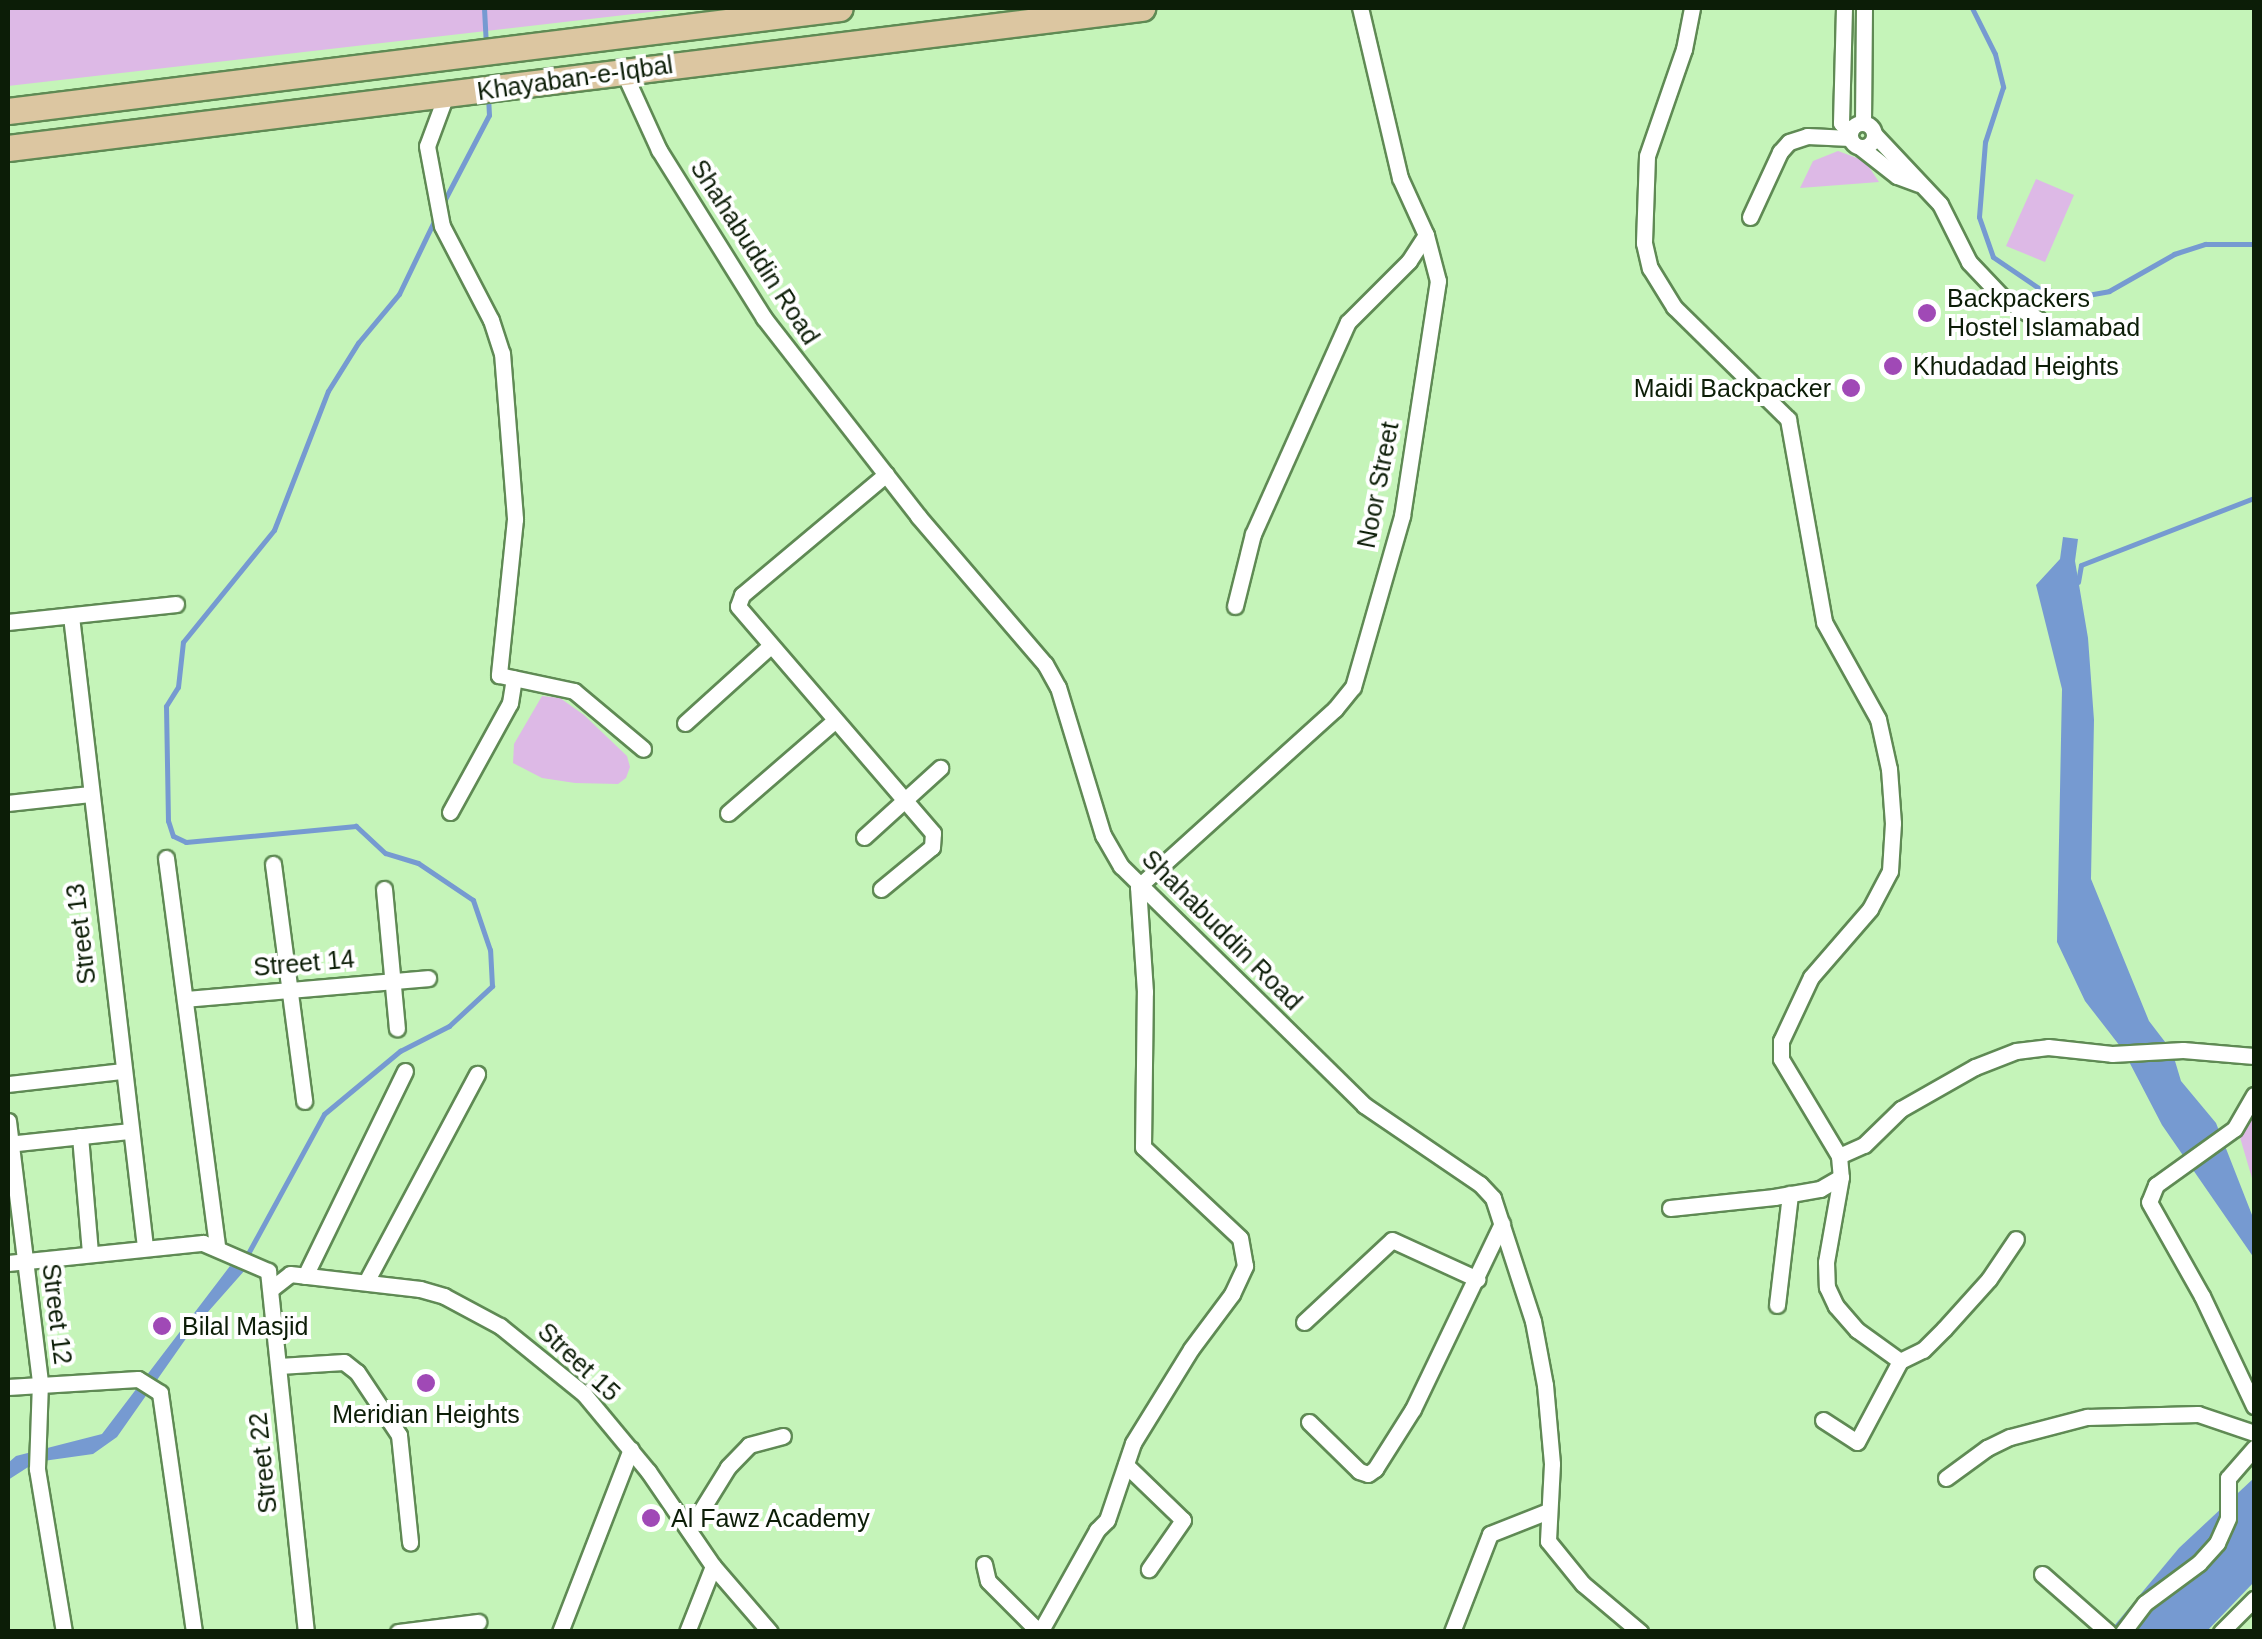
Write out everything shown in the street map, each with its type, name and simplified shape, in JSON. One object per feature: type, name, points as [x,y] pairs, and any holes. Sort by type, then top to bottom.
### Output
[{"type":"main road","name":"Khayaban-e-Iqbal","points":[[8,111],[840,8]]},
{"type":"main road","name":"Khayaban-e-Iqbal","points":[[8,148],[1142,8]]},
{"type":"main road","points":[[615,35],[623,71]]},
{"type":"street","name":"Noor Street","points":[[1138,887],[1335,709],[1353,687],[1402,516],[1438,282],[1426,235],[1400,178],[1360,8]]},
{"type":"street","points":[[1692,8],[1684,50],[1647,156],[1644,243],[1650,268],[1674,307],[1788,419],[1824,622],[1878,718],[1889,769],[1894,824],[1890,871],[1870,908],[1811,977],[1781,1042],[1781,1059],[1838,1156],[1840,1177],[1825,1271],[1827,1286],[1847,1320],[1900,1361]]},
{"type":"street","points":[[1844,8],[1841,123],[1859,135],[1897,176],[1919,184],[1943,209],[1969,262],[2005,300],[2039,320]]},
{"type":"street","points":[[1859,135],[1864,8]]},
{"type":"street","name":"Shahabuddin Road","points":[[623,71],[646,128],[728,263],[797,363],[1046,664],[1058,687],[1104,835],[1138,887],[1364,1106],[1480,1184],[1493,1198],[1533,1322],[1545,1385],[1552,1464],[1548,1541],[1583,1584],[1640,1632]]},
{"type":"street","points":[[446,95],[427,146],[442,226],[491,320],[502,353],[516,519],[499,675],[574,690],[643,749]]},
{"type":"street","points":[[1750,217],[1780,152],[1789,142],[1808,136],[1859,135]]},
{"type":"street","points":[[1235,606],[1253,534],[1348,322],[1409,261],[1426,235]]},
{"type":"street","points":[[881,890],[934,840],[906,799],[832,722],[768,648],[738,606],[742,595],[886,474]]},
{"type":"street","points":[[8,622],[176,604]]},
{"type":"street","name":"Street 13","points":[[71,616],[145,1246]]},
{"type":"street","points":[[685,723],[768,648]]},
{"type":"street","points":[[450,812],[510,703],[514,678]]},
{"type":"street","points":[[728,812],[832,722]]},
{"type":"street","points":[[864,837],[940,768]]},
{"type":"street","points":[[8,803],[90,794]]},
{"type":"street","points":[[166,858],[217,1245]]},
{"type":"street","points":[[272,864],[304,1101]]},
{"type":"street","points":[[984,1564],[988,1581],[1039,1632],[1086,1546],[1107,1520],[1133,1444],[1190,1349],[1232,1294],[1245,1266],[1240,1238],[1143,1147],[1145,992],[1138,887]]},
{"type":"street","points":[[384,890],[396,1028]]},
{"type":"street","name":"Street 14","points":[[185,999],[428,978]]},
{"type":"street","points":[[1838,1156],[1864,1145],[1895,1113],[1990,1060],[2048,1047],[2112,1054],[2123,1050],[2254,1056]]},
{"type":"street","points":[[8,1084],[122,1070]]},
{"type":"street","points":[[305,1276],[405,1071]]},
{"type":"street","points":[[366,1282],[477,1074]]},
{"type":"street","points":[[2254,1095],[2234,1129],[2156,1184],[2149,1202],[2202,1296],[2254,1406]]},
{"type":"street","name":"Street 12","points":[[8,1121],[40,1382],[41,1441],[37,1468],[64,1632]]},
{"type":"street","points":[[9,1144],[130,1131]]},
{"type":"street","points":[[80,1136],[90,1253]]},
{"type":"street","points":[[1670,1208],[1820,1189],[1840,1177]]},
{"type":"street","points":[[1777,1305],[1790,1194]]},
{"type":"street","points":[[1308,1422],[1360,1472],[1368,1474],[1375,1469],[1413,1409],[1502,1224]]},
{"type":"street","points":[[1823,1420],[1857,1442],[1900,1361],[1923,1350],[1930,1338],[1944,1330],[1989,1279],[2016,1239]]},
{"type":"street","points":[[1304,1322],[1392,1240],[1477,1279]]},
{"type":"street","points":[[8,1262],[145,1246],[217,1245],[268,1271],[271,1290]]},
{"type":"street","name":"Street 15","points":[[271,1290],[284,1276],[366,1282],[444,1296],[500,1326],[570,1381],[631,1449],[713,1566],[770,1632]]},
{"type":"street","name":"Street 22","points":[[271,1290],[306,1632]]},
{"type":"street","points":[[279,1366],[344,1362],[358,1372],[399,1435],[410,1542]]},
{"type":"street","points":[[8,1387],[138,1378],[161,1396],[194,1632]]},
{"type":"street","points":[[1946,1478],[1987,1448],[2010,1437],[2088,1417],[2198,1414],[2254,1433]]},
{"type":"street","points":[[689,1530],[728,1467],[749,1445],[783,1436]]},
{"type":"street","points":[[2123,1632],[2145,1604],[2199,1563],[2217,1543],[2228,1518],[2228,1478],[2254,1448]]},
{"type":"street","points":[[560,1632],[631,1449]]},
{"type":"street","points":[[1126,1465],[1182,1520],[1149,1569]]},
{"type":"street","points":[[1452,1632],[1490,1534],[1548,1511]]},
{"type":"street","points":[[688,1632],[713,1566]]},
{"type":"street","points":[[2042,1574],[2108,1632]]},
{"type":"street","points":[[2221,1632],[2254,1599]]},
{"type":"street","points":[[398,1632],[478,1622]]},
{"type":"shaded area","points":[[8,8],[685,8],[8,86]]},
{"type":"shaded area","points":[[1838,151],[1865,161],[1879,182],[1800,188],[1813,161]]},
{"type":"shaded area","points":[[2036,179],[2074,195],[2045,262],[2006,246]]},
{"type":"shaded area","points":[[542,696],[560,698],[627,756],[630,767],[626,778],[618,784],[575,783],[542,778],[513,763],[514,744]]},
{"type":"shaded area","points":[[2254,1110],[2254,1185],[2239,1134]]},
{"type":"water","points":[[2063,537],[2078,539],[2075,561],[2088,638],[2094,720],[2091,879],[2149,1021],[2172,1051],[2181,1081],[2216,1123],[2254,1220],[2254,1258],[2162,1125],[2123,1050],[2085,1001],[2057,942],[2062,689],[2036,585],[2060,559]]},
{"type":"water","points":[[230,1266],[245,1270],[192,1330],[117,1437],[93,1454],[36,1462],[8,1480],[8,1463],[16,1456],[102,1434]]},
{"type":"water","points":[[2254,1478],[2254,1582],[2207,1631],[2109,1632],[2179,1548]]},
{"type":"waterway","points":[[484,8],[486,45]]},
{"type":"waterway","points":[[1972,8],[1995,54],[2003,87],[1985,142],[1979,217],[1993,257],[2040,289],[2082,296],[2109,291],[2174,254],[2205,244],[2254,244]]},
{"type":"waterway","points":[[443,203],[489,115],[488,96]]},
{"type":"waterway","points":[[245,1259],[324,1114],[400,1051],[449,1026],[492,986],[490,950],[473,900],[418,863],[385,853],[356,826],[186,842],[173,836],[168,821],[166,706],[178,687],[183,642],[274,530],[328,391],[358,343],[399,294],[436,217]]},
{"type":"waterway","points":[[2078,582],[2081,565],[2254,498]]},
{"type":"place","name":"Backpackers Hostel Islamabad","points":[[1927,313]]},
{"type":"place","name":"Khudadad Heights","points":[[1893,366]]},
{"type":"place","name":"Maidi Backpacker","points":[[1851,388]]},
{"type":"place","name":"Bilal Masjid","points":[[162,1326]]},
{"type":"place","name":"Meridian Heights","points":[[426,1383]]},
{"type":"place","name":"Al Fawz Academy","points":[[651,1518]]}]
